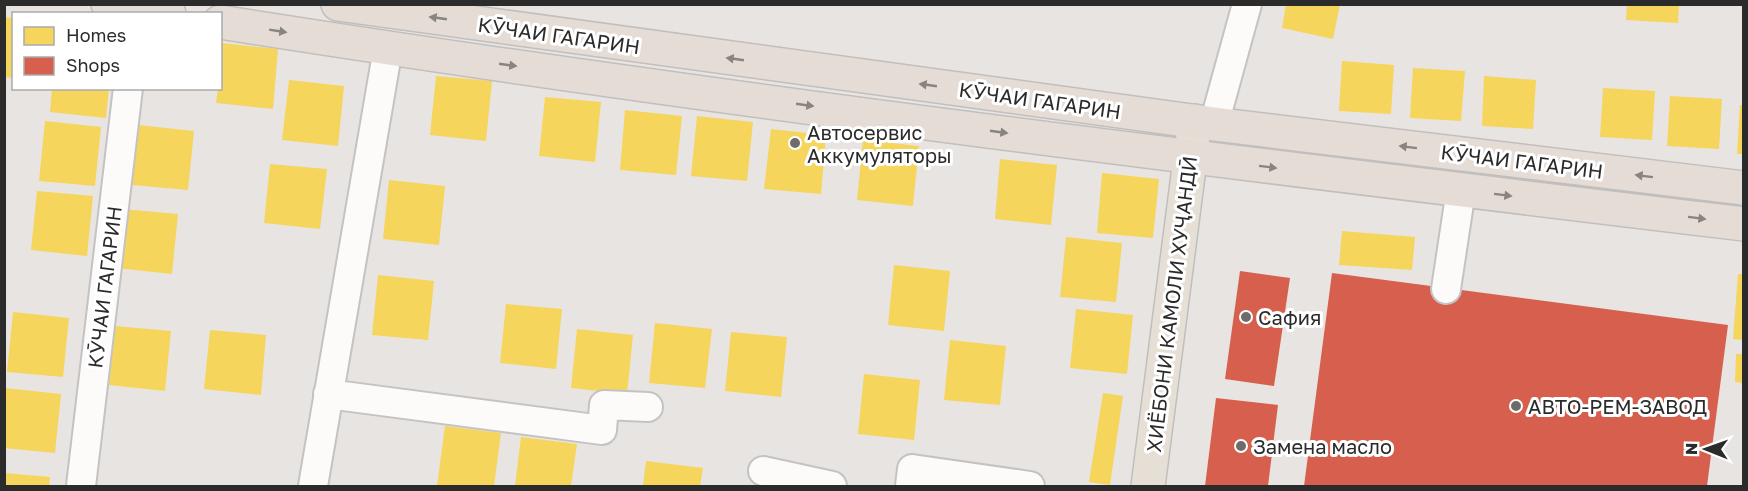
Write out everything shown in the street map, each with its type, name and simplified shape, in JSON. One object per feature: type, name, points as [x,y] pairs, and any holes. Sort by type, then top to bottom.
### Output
[{"type":"highway","name":"КӮЧАИ ГАГАРИН","points":[[338,4],[1204,122],[1743,188]]},
{"type":"highway","points":[[127,9],[152,12]]},
{"type":"highway","name":"КӮЧАИ ГАГАРИН","points":[[222,22],[388,48],[1200,159],[1743,224]]},
{"type":"main road","name":"ХИЁБОНИ КАМОЛИ ХУҶАНДӢ","points":[[1166,486],[1204,122]]},
{"type":"main road","name":"ХИЁБОНИ КАМОЛИ ХУҶАНДӢ","points":[[1148,486],[1200,159]]},
{"type":"street","points":[[1204,122],[1247,4]]},
{"type":"street","points":[[313,486],[388,48]]},
{"type":"street","name":"КӮЧАИ ГАГАРИН","points":[[81,486],[128,90]]},
{"type":"street","points":[[1446,289],[1461,190]]},
{"type":"street","points":[[328,394],[602,430],[604,405],[648,407]]},
{"type":"street","points":[[910,486],[912,469],[1030,486]]},
{"type":"street","points":[[763,471],[832,486]]},
{"type":"building: Homes","points":[[1286,4],[1340,4],[1333,39],[1282,28]]},
{"type":"building: Homes","points":[[1627,4],[1679,4],[1678,23],[1626,20]]},
{"type":"building: Homes","points":[[4,17],[12,18],[12,78],[4,77]]},
{"type":"building: Homes","points":[[222,43],[278,49],[273,109],[216,103],[218,90],[222,90]]},
{"type":"building: Homes","points":[[1342,61],[1394,65],[1391,114],[1339,111]]},
{"type":"building: Homes","points":[[1413,68],[1465,71],[1461,121],[1410,118]]},
{"type":"building: Homes","points":[[436,76],[492,81],[486,141],[430,135]]},
{"type":"building: Homes","points":[[1484,76],[1536,80],[1533,129],[1482,126]]},
{"type":"building: Homes","points":[[289,80],[344,86],[338,146],[282,140]]},
{"type":"building: Homes","points":[[1603,88],[1655,91],[1652,140],[1600,137]]},
{"type":"building: Homes","points":[[52,90],[109,90],[106,118],[50,112]]},
{"type":"building: Homes","points":[[1670,96],[1722,99],[1719,149],[1667,146]]},
{"type":"building: Homes","points":[[545,97],[601,102],[595,162],[539,156]]},
{"type":"building: Homes","points":[[1740,105],[1744,105],[1744,154],[1737,154]]},
{"type":"building: Homes","points":[[625,110],[682,116],[676,175],[620,170]]},
{"type":"building: Homes","points":[[697,116],[753,122],[747,181],[691,176]]},
{"type":"building: Homes","points":[[45,121],[101,127],[95,186],[39,181]]},
{"type":"building: Homes","points":[[138,125],[194,131],[188,190],[132,185]]},
{"type":"building: Homes","points":[[771,129],[826,135],[821,194],[764,189]]},
{"type":"building: Homes","points":[[863,140],[919,146],[913,206],[857,200]]},
{"type":"building: Homes","points":[[1000,159],[1057,165],[1051,225],[995,219]]},
{"type":"building: Homes","points":[[270,164],[327,169],[320,229],[264,223]]},
{"type":"building: Homes","points":[[1102,173],[1159,179],[1153,238],[1097,233]]},
{"type":"building: Homes","points":[[389,180],[445,186],[439,245],[383,239]]},
{"type":"building: Homes","points":[[37,191],[93,196],[87,256],[31,250]]},
{"type":"building: Homes","points":[[122,209],[178,214],[172,274],[116,268]]},
{"type":"building: Homes","points":[[1342,231],[1415,237],[1412,270],[1339,265]]},
{"type":"building: Homes","points":[[1066,237],[1122,243],[1116,302],[1060,297]]},
{"type":"building: Homes","points":[[894,265],[950,271],[944,331],[888,325]]},
{"type":"building: Homes","points":[[1738,274],[1744,274],[1744,340],[1733,339]]},
{"type":"building: Homes","points":[[378,275],[434,281],[428,340],[372,335]]},
{"type":"building: Homes","points":[[506,304],[562,309],[556,369],[500,363]]},
{"type":"building: Homes","points":[[1076,309],[1133,315],[1127,374],[1070,368]]},
{"type":"building: Homes","points":[[13,312],[69,318],[63,377],[7,372]]},
{"type":"building: Homes","points":[[1506,320],[1693,346],[1674,486],[1484,486]]},
{"type":"building: Homes","points":[[655,323],[712,329],[705,388],[649,383]]},
{"type":"building: Homes","points":[[115,326],[171,331],[165,391],[109,385]]},
{"type":"building: Homes","points":[[577,329],[633,335],[627,394],[571,388]]},
{"type":"building: Homes","points":[[210,330],[266,335],[261,395],[204,389]]},
{"type":"building: Homes","points":[[731,332],[787,337],[781,397],[725,391]]},
{"type":"building: Homes","points":[[950,340],[1006,346],[1000,405],[944,400]]},
{"type":"building: Homes","points":[[1736,354],[1744,354],[1744,383],[1735,382]]},
{"type":"building: Homes","points":[[864,374],[920,380],[914,440],[858,434]]},
{"type":"building: Homes","points":[[5,388],[61,394],[55,453],[4,448]]},
{"type":"building: Homes","points":[[1103,393],[1123,396],[1110,485],[1089,482]]},
{"type":"building: Homes","points":[[445,426],[501,433],[494,486],[437,486]]},
{"type":"building: Homes","points":[[521,437],[577,444],[571,486],[515,486]]},
{"type":"building: Homes","points":[[646,461],[703,468],[700,486],[643,486]]},
{"type":"building: Homes","points":[[4,473],[50,477],[49,486],[4,486]]},
{"type":"building: Shops","points":[[1240,271],[1290,278],[1274,386],[1225,379]]},
{"type":"building: Shops","name":"АВТО-РЕМ-ЗАВОД","points":[[1332,273],[1728,325],[1707,486],[1304,486]]},
{"type":"building: Shops","name":"Замена масло","points":[[1216,398],[1278,405],[1268,486],[1205,486]]},
{"type":"place","name":"Автосервис Аккумуляторы","points":[[795,143]]},
{"type":"place","name":"Сафия","points":[[1246,317]]},
{"type":"place","name":"АВТО-РЕМ-ЗАВОД","points":[[1516,406]]},
{"type":"place","name":"Замена масло","points":[[1241,446]]}]
